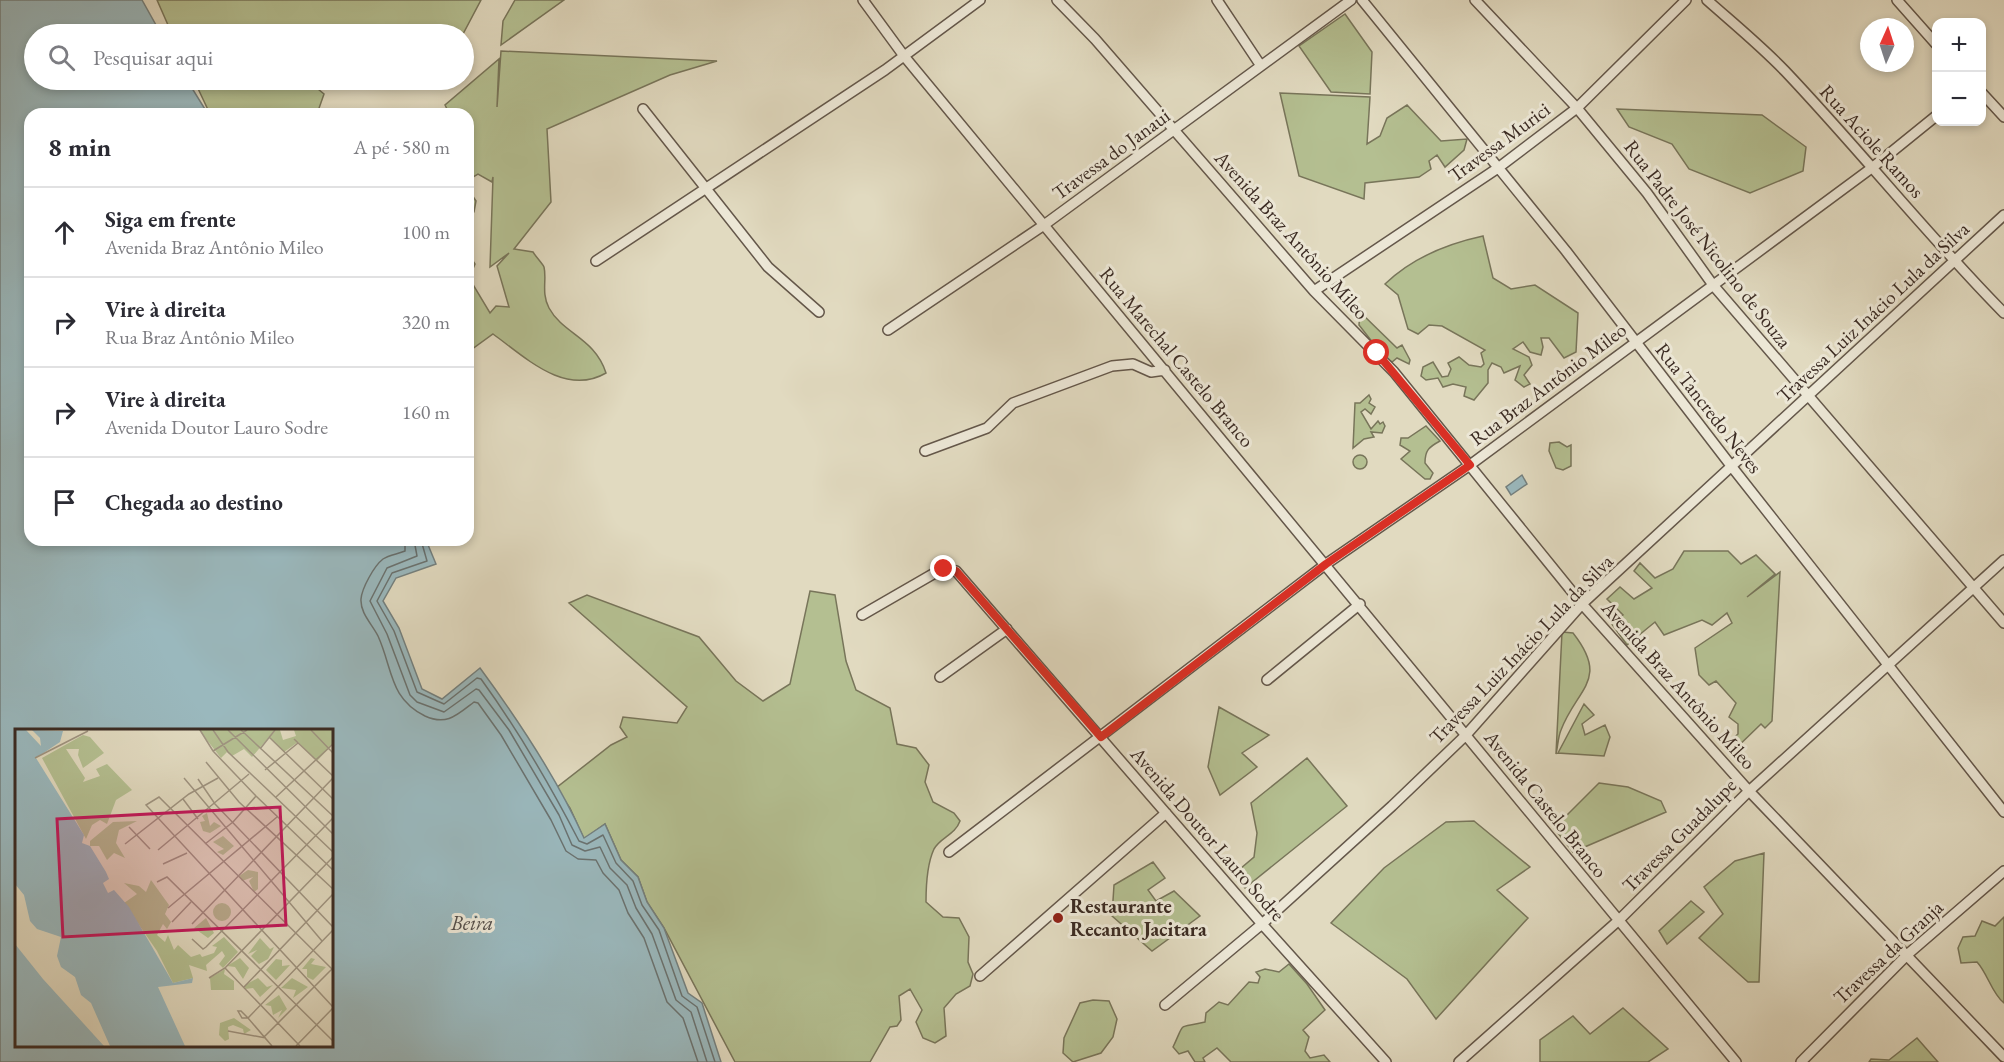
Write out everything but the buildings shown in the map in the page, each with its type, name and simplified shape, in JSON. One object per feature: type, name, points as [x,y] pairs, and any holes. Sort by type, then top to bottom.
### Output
[{"type":"street","name":"Rua Marechal Castelo Branco","points":[[863,0],[904,56],[1360,604],[1466,735]]},
{"type":"street","points":[[596,261],[904,56],[980,0]]},
{"type":"street","name":"Avenida Braz Antônio Mileo","points":[[1057,0],[1314,291],[1377,353],[1582,604],[1749,791],[1908,954],[2004,1057]]},
{"type":"street","points":[[1217,0],[1261,66]]},
{"type":"street","name":"Travessa do Janaui","points":[[888,330],[1044,225],[1351,0]]},
{"type":"street","name":"Rua Tancredo Neves","points":[[1362,0],[1498,168],[2004,812]]},
{"type":"street","name":"Rua Padre José Nicolino de Souza","points":[[1475,0],[1577,108],[1647,193],[1713,285],[2004,623]]},
{"type":"street","name":"Travessa Murici","points":[[1314,291],[1498,168],[1577,108],[1686,0]]},
{"type":"street","name":"Rua Aciole Ramos","points":[[1707,0],[1783,69],[1873,167],[1954,262],[2004,313]]},
{"type":"street","points":[[1897,0],[1932,39]]},
{"type":"street","points":[[1986,97],[2004,117]]},
{"type":"street","points":[[643,110],[768,267],[819,312]]},
{"type":"street","name":"Rua Braz Antônio Mileo","points":[[949,852],[1326,564],[1470,465],[1873,167],[1932,119]]},
{"type":"street","name":"Travessa Luiz Inácio Lula da Silva","points":[[1165,1005],[1262,924],[1466,735],[1582,604],[2004,215]]},
{"type":"street","points":[[925,451],[987,428],[1013,403],[1112,366],[1133,364],[1151,372],[1165,370]]},
{"type":"street","name":"Travessa Guadalupe","points":[[1459,1062],[1619,921],[1749,791],[2004,561]]},
{"type":"street","name":"Avenida Doutor Lauro Sodre","points":[[862,615],[933,574],[951,568],[956,571],[1262,924],[1386,1062]]},
{"type":"street","points":[[1267,680],[1360,604]]},
{"type":"street","points":[[940,677],[1007,629]]},
{"type":"street","name":"Avenida Castelo Branco","points":[[1466,735],[1737,1062]]},
{"type":"street","points":[[980,976],[1166,813]]},
{"type":"street","name":"Travessa da Granja","points":[[1801,1062],[1908,954],[2004,871]]},
{"type":"green space","points":[[157,0],[481,0],[468,24],[168,24]]},
{"type":"green space","points":[[515,0],[564,0],[501,45],[503,21]]},
{"type":"green space","points":[[1345,14],[1372,52],[1370,94],[1331,92],[1299,46]]},
{"type":"green space","points":[[501,51],[717,61],[670,75],[547,129],[551,202],[514,249],[533,252],[544,267],[545,297],[549,308],[555,317],[587,344],[601,361],[606,373],[591,379],[576,380],[546,371],[493,334],[474,348],[474,286],[490,313],[496,306],[509,307],[497,266],[509,253],[490,267],[493,177],[492,182],[478,174],[474,176],[474,108],[446,108],[445,105],[463,90],[474,90],[474,80],[499,59],[497,107]]},
{"type":"green space","points":[[199,90],[319,90],[324,94],[319,108],[207,108]]},
{"type":"green space","points":[[1280,93],[1370,97],[1367,144],[1380,136],[1387,118],[1407,105],[1441,141],[1467,139],[1464,150],[1445,167],[1437,155],[1429,161],[1431,169],[1419,177],[1365,183],[1364,199],[1299,176]]},
{"type":"green space","points":[[1617,109],[1762,115],[1806,147],[1803,171],[1750,193],[1689,169],[1672,144],[1629,127]]},
{"type":"green space","points":[[1483,236],[1493,278],[1511,289],[1535,285],[1578,313],[1576,352],[1564,358],[1549,338],[1541,338],[1543,347],[1541,355],[1530,352],[1523,342],[1513,349],[1529,357],[1532,365],[1524,375],[1530,384],[1524,387],[1515,380],[1520,366],[1504,373],[1501,367],[1492,363],[1488,370],[1488,383],[1474,400],[1464,396],[1466,387],[1453,384],[1443,387],[1438,378],[1426,380],[1421,376],[1423,367],[1433,362],[1442,377],[1448,376],[1451,369],[1448,363],[1459,357],[1469,365],[1481,367],[1484,364],[1481,353],[1485,350],[1442,326],[1429,325],[1418,334],[1408,329],[1398,295],[1385,284],[1406,267],[1430,253]]},
{"type":"green space","points":[[1360,312],[1397,348],[1402,345],[1410,360],[1409,364],[1397,358],[1392,362],[1384,357],[1359,325]]},
{"type":"green space","points":[[1369,395],[1371,399],[1369,403],[1375,407],[1371,414],[1365,409],[1361,412],[1371,429],[1378,421],[1380,424],[1383,422],[1385,426],[1382,433],[1371,432],[1374,437],[1364,439],[1353,448],[1355,403],[1360,403]]},
{"type":"green space","points":[[1426,426],[1440,441],[1430,447],[1426,455],[1425,463],[1433,473],[1430,479],[1425,479],[1401,459],[1410,451],[1400,445],[1401,438],[1408,438]]},
{"type":"green space","points":[[1559,442],[1567,447],[1571,445],[1571,466],[1563,470],[1556,468],[1549,451],[1550,443]]},
{"type":"green space","points":[[1360,455],[1365,457],[1367,462],[1365,467],[1360,469],[1355,467],[1353,462],[1355,457]]},
{"type":"green space","points":[[1684,551],[1728,551],[1741,564],[1756,555],[1775,574],[1747,597],[1780,572],[1772,721],[1765,728],[1761,724],[1732,752],[1726,744],[1738,734],[1738,724],[1729,717],[1736,703],[1716,681],[1709,685],[1699,675],[1695,648],[1732,623],[1727,613],[1712,625],[1702,620],[1664,635],[1655,622],[1627,645],[1611,623],[1623,615],[1607,599],[1620,587],[1634,599],[1652,588],[1634,571],[1640,563],[1655,578],[1673,569]]},
{"type":"green space","points":[[810,591],[835,595],[846,661],[856,690],[890,708],[897,744],[916,748],[929,765],[925,782],[933,802],[954,813],[960,821],[955,830],[934,849],[928,868],[926,902],[943,917],[959,918],[969,937],[968,962],[973,974],[970,986],[956,994],[944,1008],[946,1036],[935,1043],[923,1038],[916,1022],[922,1010],[910,989],[899,996],[901,1020],[897,1026],[890,1027],[870,1062],[735,1062],[664,928],[647,902],[638,877],[621,860],[605,824],[584,839],[570,808],[556,788],[611,745],[627,737],[620,727],[623,717],[677,723],[687,707],[569,603],[587,595],[699,637],[736,681],[763,701],[790,684]]},
{"type":"green space","points":[[1562,632],[1573,633],[1584,649],[1590,673],[1582,693],[1561,730],[1556,754]]},
{"type":"green space","points":[[1584,704],[1594,715],[1582,724],[1585,735],[1605,725],[1610,737],[1604,756],[1558,753]]},
{"type":"green space","points":[[1219,707],[1269,735],[1242,753],[1257,767],[1220,795],[1208,767]]},
{"type":"green space","points":[[1307,758],[1347,806],[1245,888],[1234,874],[1254,857],[1257,833],[1251,803]]},
{"type":"green space","points":[[1599,783],[1628,787],[1661,801],[1666,812],[1573,852],[1554,828]]},
{"type":"green space","points":[[1474,821],[1530,867],[1497,890],[1528,918],[1436,1019],[1407,979],[1331,923],[1384,868],[1446,822]]},
{"type":"green space","points":[[1764,853],[1759,982],[1748,982],[1699,938],[1723,914],[1704,887],[1735,861]]},
{"type":"green space","points":[[1153,862],[1165,878],[1148,890],[1156,901],[1174,891],[1200,916],[1152,951],[1112,916],[1114,885]]},
{"type":"green space","points":[[1691,901],[1704,912],[1667,944],[1659,931]]},
{"type":"green space","points":[[2004,917],[2004,1003],[1977,962],[1961,963],[1958,948],[1963,937],[1975,936],[1982,921],[1995,926]]},
{"type":"green space","points":[[1289,964],[1307,984],[1325,1010],[1303,1030],[1309,1037],[1305,1051],[1310,1058],[1324,1055],[1330,1062],[1231,1062],[1217,1048],[1203,1058],[1205,1062],[1195,1062],[1188,1051],[1179,1054],[1173,1047],[1183,1027],[1205,1022],[1206,1013],[1219,1002],[1228,1005],[1249,982],[1258,983],[1260,977],[1256,972],[1265,969],[1279,972]]},
{"type":"green space","points":[[1093,1000],[1109,1001],[1117,1019],[1113,1037],[1101,1053],[1073,1062],[1063,1053],[1064,1038],[1080,1003]]},
{"type":"green space","points":[[1623,1008],[1668,1049],[1648,1062],[1540,1062],[1540,1040],[1573,1016],[1590,1034]]},
{"type":"green space","points":[[1917,1038],[1938,1062],[1869,1062],[1871,1059],[1889,1060]]},
{"type":"water","name":"Beira","points":[[0,0],[142,0],[155,24],[24,24],[24,90],[193,90],[204,108],[24,108],[24,546],[428,546],[436,564],[396,578],[383,601],[399,628],[422,689],[442,699],[480,668],[536,750],[584,838],[605,824],[621,860],[638,877],[647,902],[664,928],[688,993],[702,1003],[721,1062],[0,1062]]},
{"type":"water","points":[[1522,475],[1527,484],[1511,495],[1506,487]]},
{"type":"place","name":"Restaurante Recanto Jacitara","points":[[1058,918]]},
{"type":"route","points":[[944,569],[951,568],[956,571],[1101,737],[1326,564],[1470,465],[1377,353]]}]
